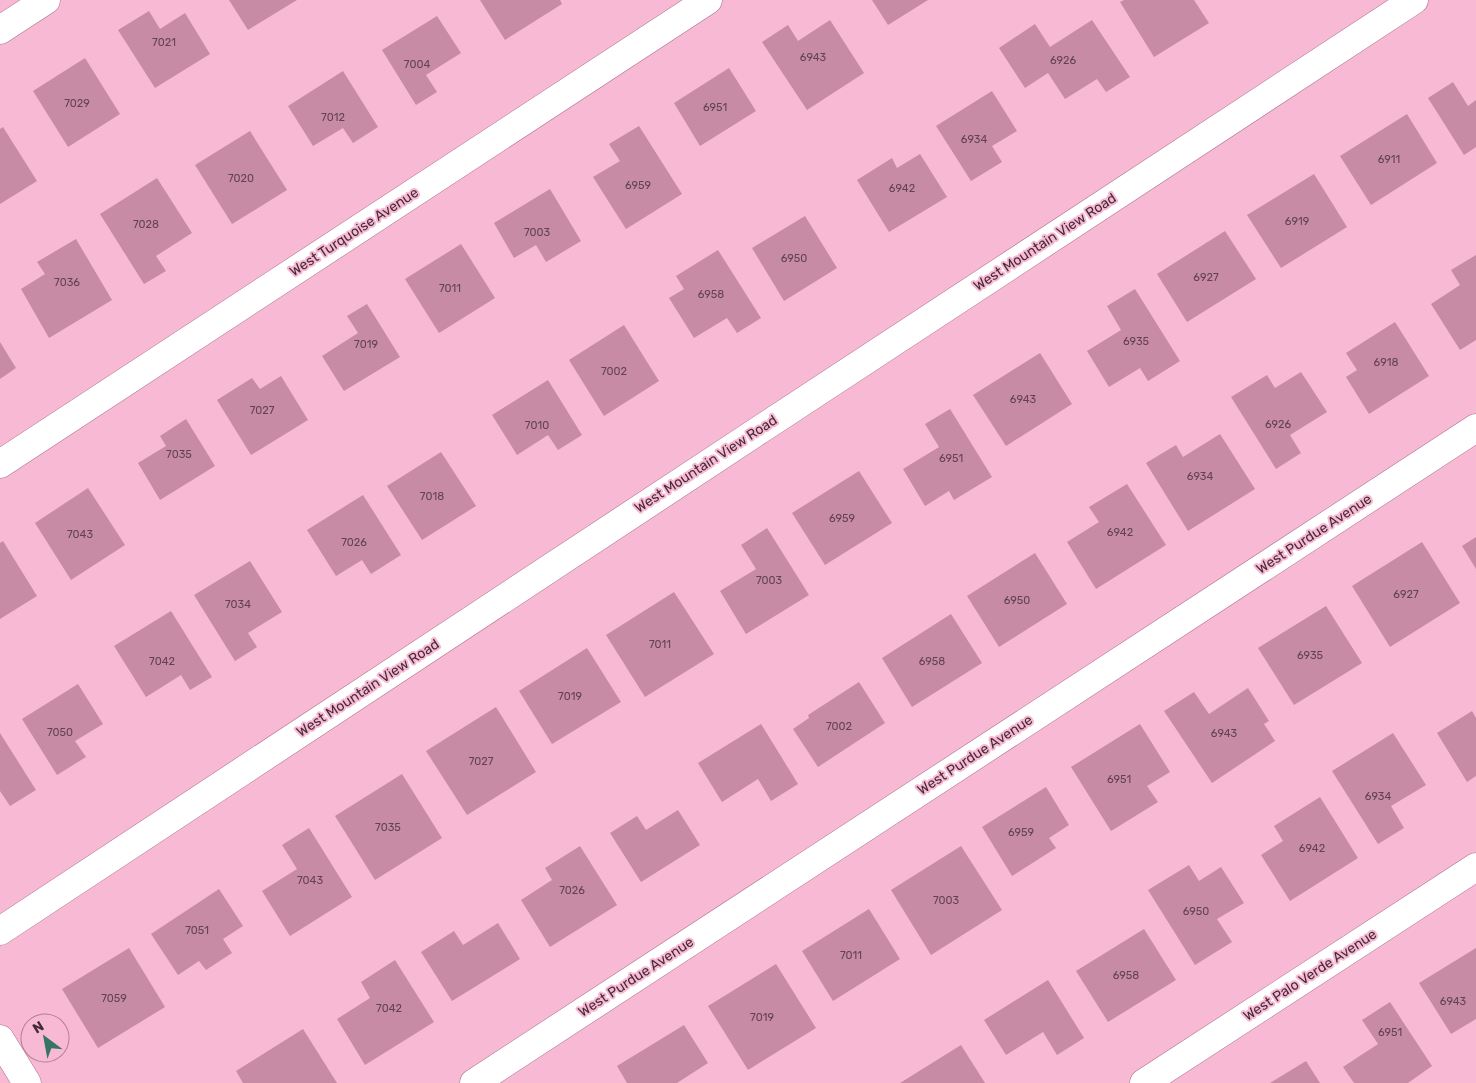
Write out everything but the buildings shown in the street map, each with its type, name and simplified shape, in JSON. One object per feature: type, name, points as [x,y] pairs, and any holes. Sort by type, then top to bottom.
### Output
[{"type":"street","points":[[0,30],[46,0]]},
{"type":"street","name":"West Turquoise Avenue","points":[[0,464],[708,0]]},
{"type":"street","name":"West Mountain View Road","points":[[0,931],[1414,0]]},
{"type":"street","name":"West Purdue Avenue","points":[[474,1083],[1476,428]]},
{"type":"street","name":"West Palo Verde Avenue","points":[[1144,1083],[1476,867]]},
{"type":"street","points":[[0,1039],[27,1083]]}]
